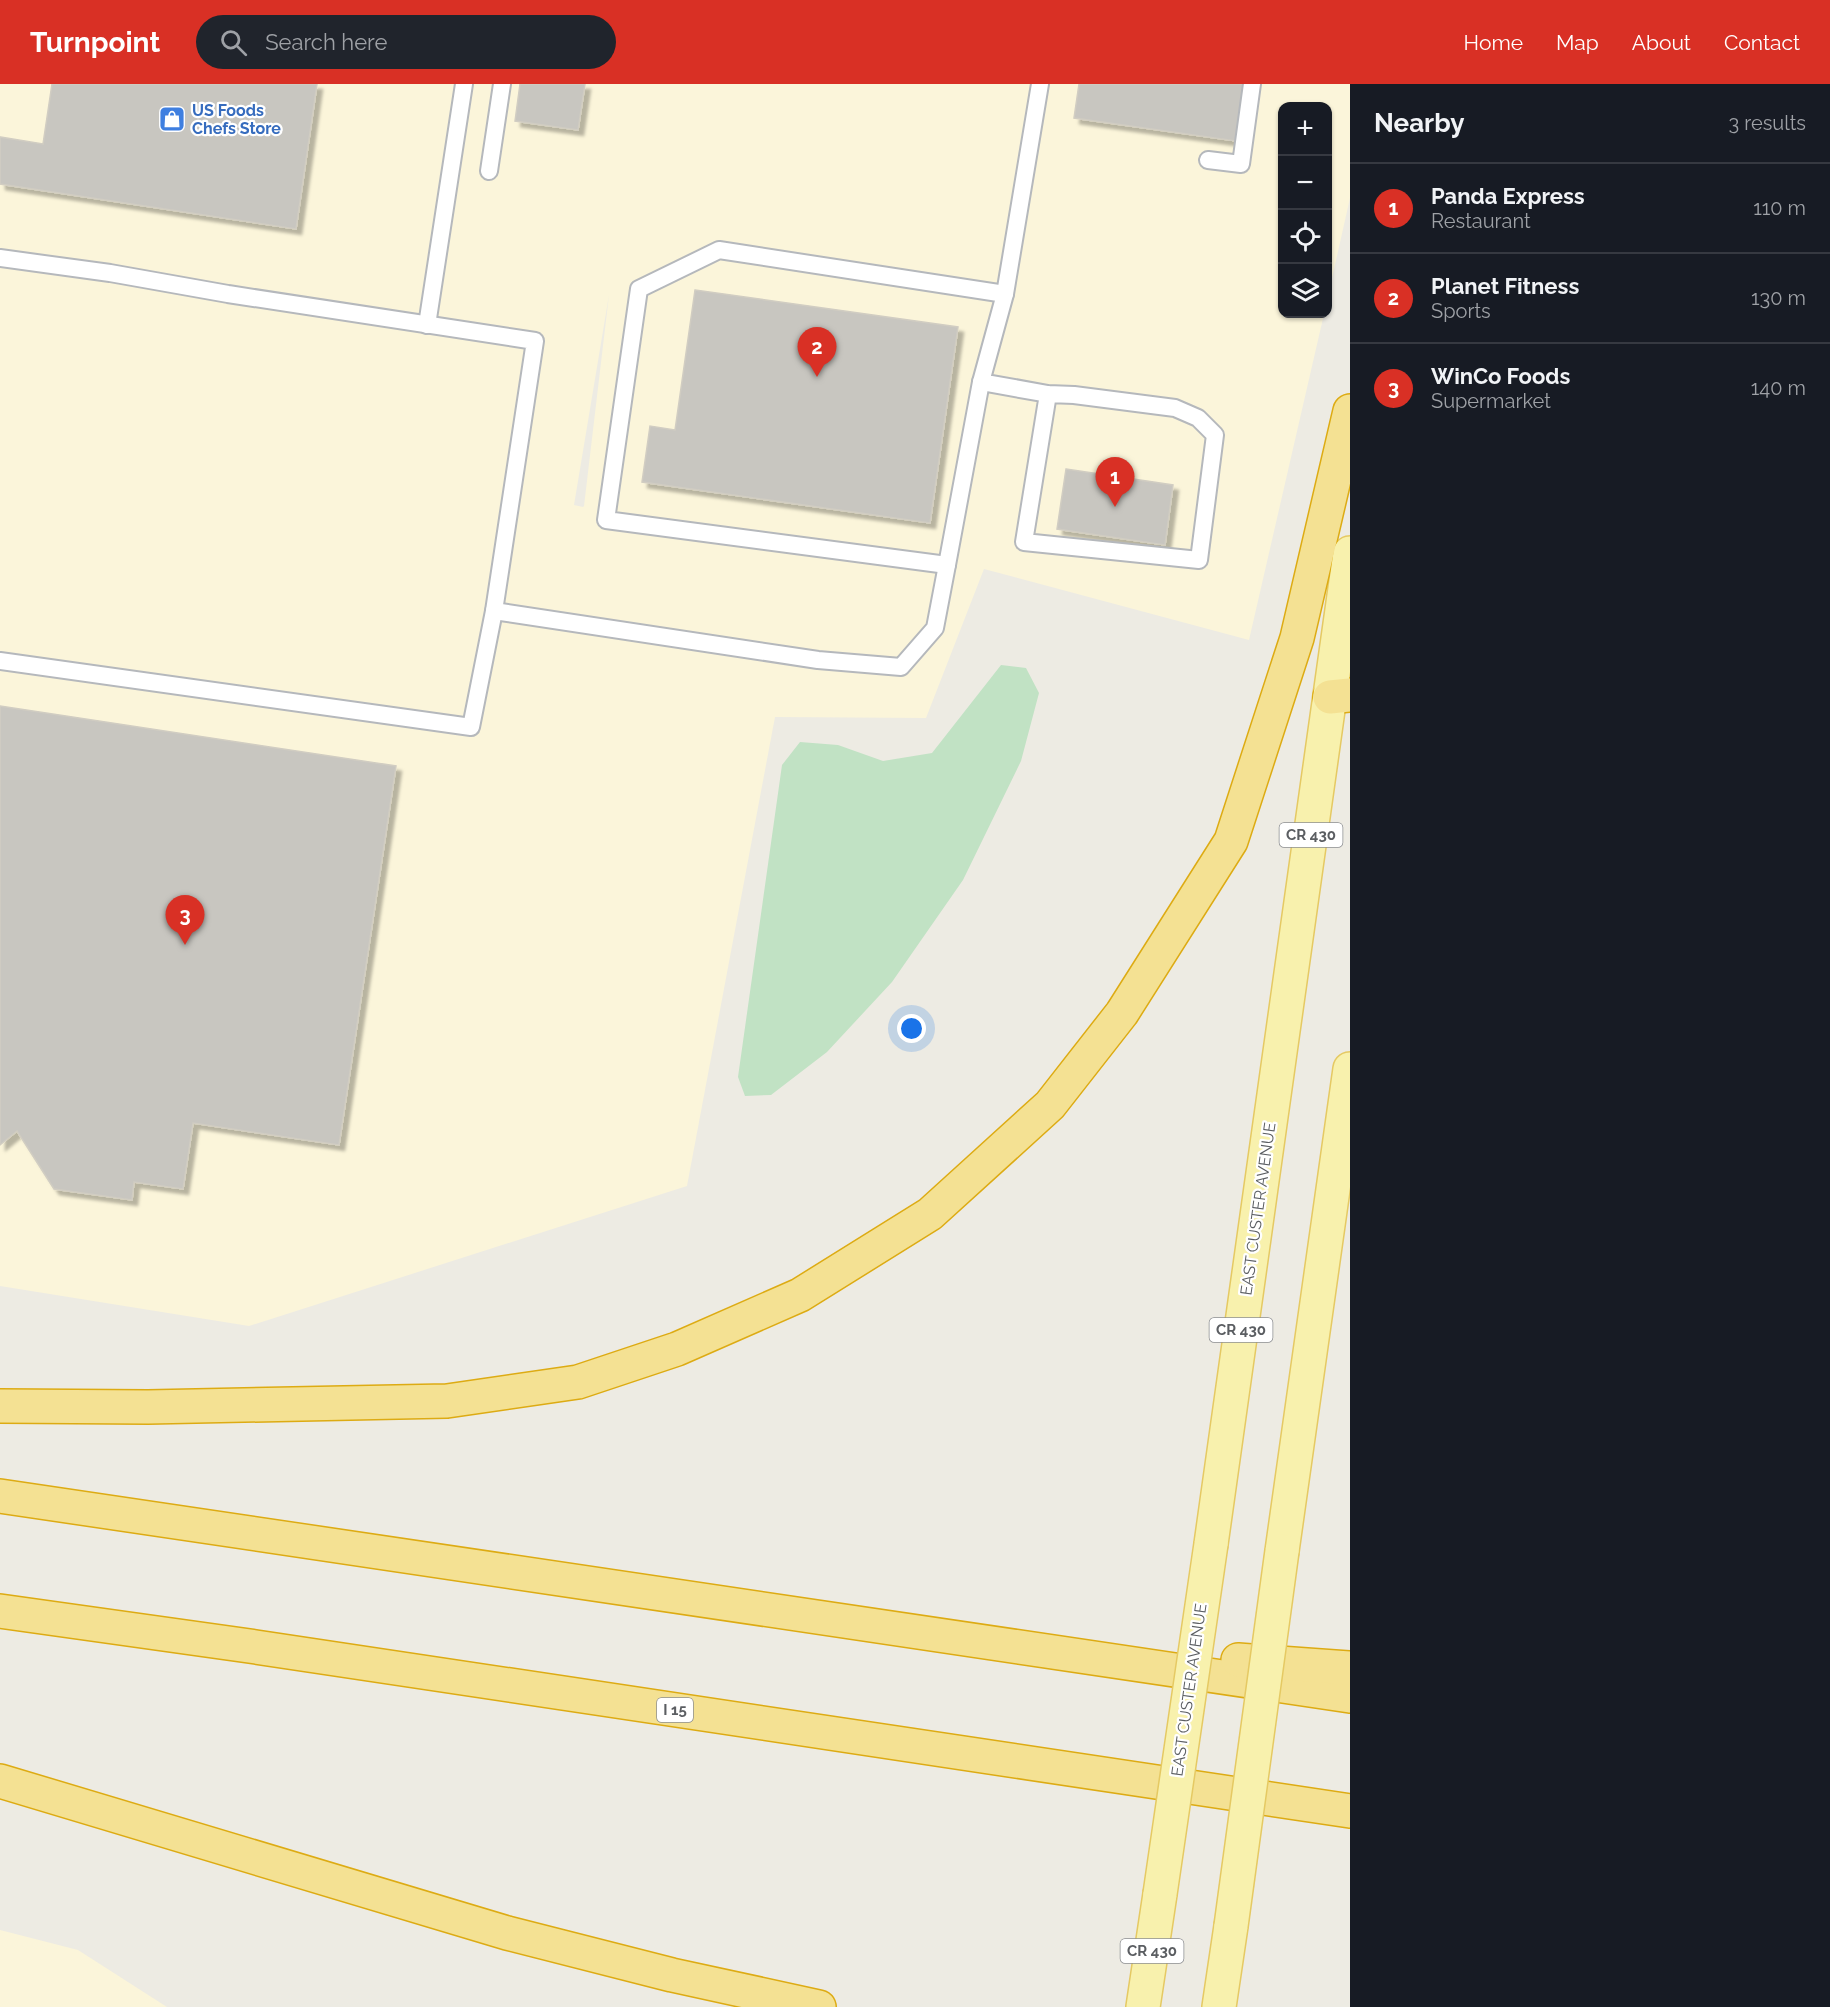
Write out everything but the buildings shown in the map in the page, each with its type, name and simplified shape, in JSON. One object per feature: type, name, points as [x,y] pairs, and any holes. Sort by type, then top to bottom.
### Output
[{"type":"highway","points":[[0,1406],[148,1407],[447,1401],[578,1382],[677,1349],[800,1295],[930,1214],[1050,1105],[1122,1013],[1232,841],[1297,638],[1350,411]]},
{"type":"highway","points":[[0,1496],[1350,1696]]},
{"type":"highway","name":"I 15","points":[[0,1611],[256,1647],[1350,1811]]},
{"type":"highway","points":[[983,1641],[1350,1668]]},
{"type":"highway","points":[[0,1781],[507,1933],[672,1975],[819,2007]]},
{"type":"main road","name":"EAST CUSTER AVENUE","points":[[1143,2007],[1340,696],[1350,553]]},
{"type":"main road","points":[[1219,2007],[1350,1069]]},
{"type":"lane","points":[[427,325],[464,84]]},
{"type":"lane","points":[[489,171],[502,84]]},
{"type":"lane","points":[[494,611],[818,660],[901,667],[935,628],[981,382],[1005,294],[1040,84]]},
{"type":"lane","points":[[1208,159],[1240,164],[1252,84]]},
{"type":"lane","points":[[947,565],[606,520],[639,289],[718,250],[1005,294]]},
{"type":"lane","points":[[0,258],[110,273],[228,294],[535,341],[494,611],[471,727],[0,661]]},
{"type":"lane","points":[[981,382],[1048,393],[1175,408],[1198,418],[1215,435],[1199,560],[1024,542],[1048,393]]},
{"type":"shaded area","points":[[0,84],[1350,84],[1350,198],[1332,278],[1332,102],[1278,102],[1278,318],[1323,318],[1249,640],[984,569],[926,718],[775,717],[687,1186],[249,1326],[0,1286]],"holes":[[[609,295],[584,506],[574,505]]]},
{"type":"shaded area","points":[[0,1930],[78,1950],[167,2007],[0,2007]]},
{"type":"green space","points":[[1001,665],[1026,668],[1039,693],[1021,761],[963,880],[892,982],[827,1052],[771,1095],[745,1096],[738,1077],[782,765],[800,742],[838,745],[883,761],[932,753]]},
{"type":"place","name":"US Foods Chefs Store","points":[[172,119]]},
{"type":"place","name":"Planet Fitness","points":[[817,377]]},
{"type":"place","name":"Panda Express","points":[[1115,507]]},
{"type":"place","name":"WinCo Foods","points":[[185,945]]}]
